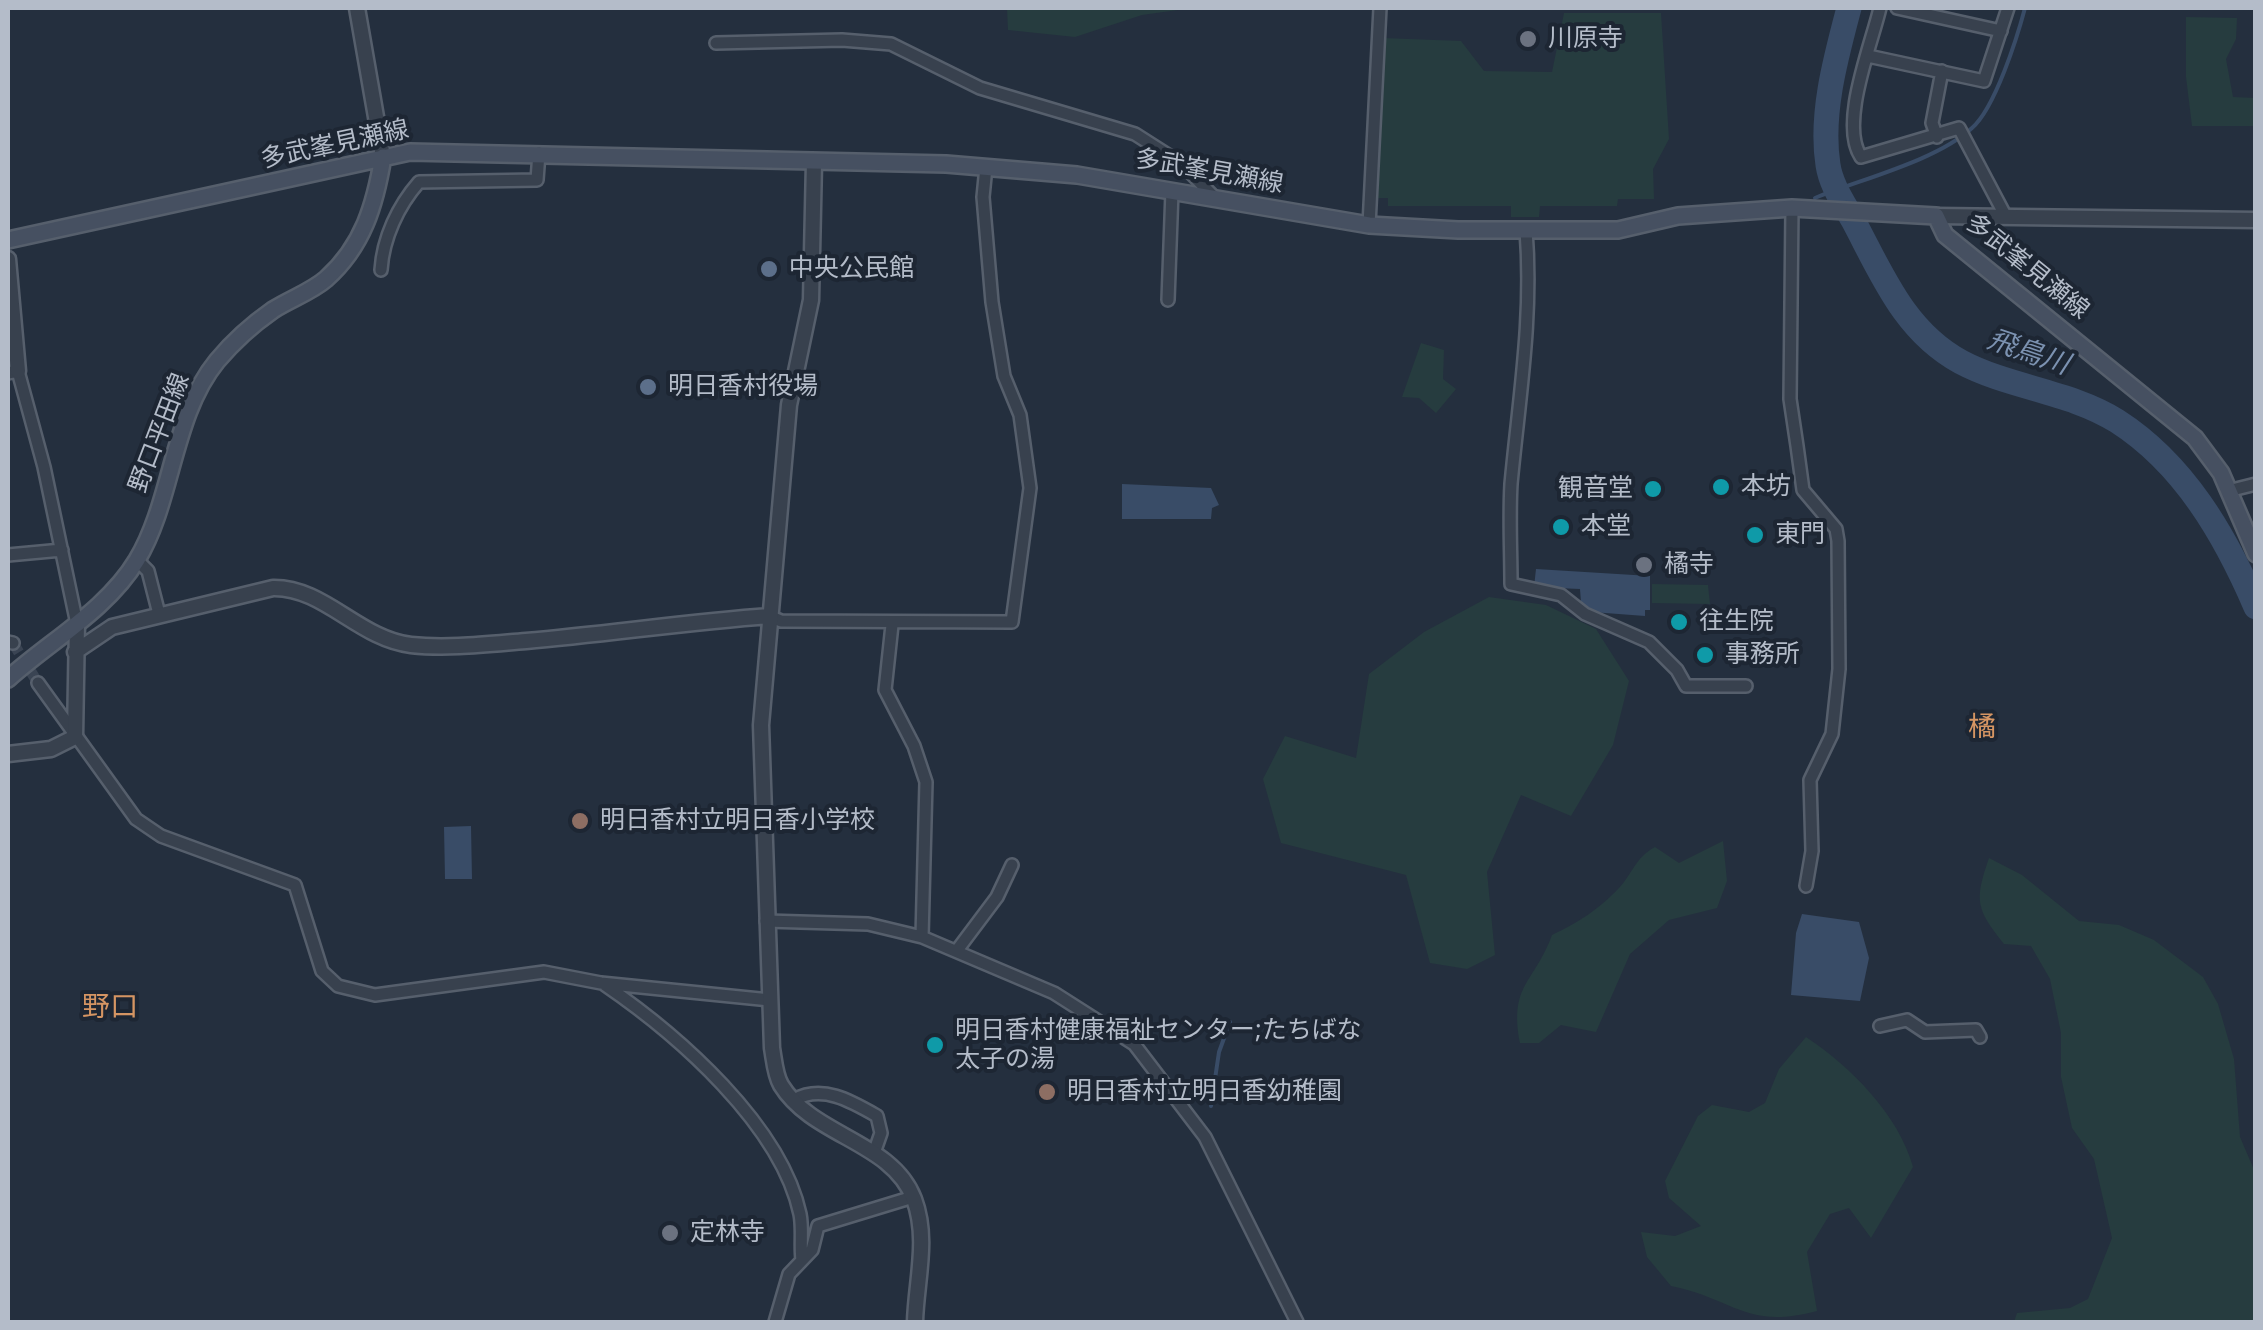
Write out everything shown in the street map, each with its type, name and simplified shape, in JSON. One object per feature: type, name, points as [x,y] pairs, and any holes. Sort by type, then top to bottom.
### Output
[{"type":"main road","name":"多武峯見瀬線","points":[[8,240],[410,152],[814,162],[1078,175],[1369,226],[1618,230],[1678,216],[1792,208],[1936,216],[1945,235],[2195,438],[2228,491],[2256,554]]},
{"type":"main road","name":"野口平田線","points":[[8,678],[76,624],[137,560],[169,482],[191,411],[214,364],[272,311],[324,281],[354,250],[368,223],[383,157]]},
{"type":"street","points":[[357,8],[383,157]]},
{"type":"street","points":[[1369,226],[1380,8]]},
{"type":"street","points":[[1880,8],[1852,122],[1852,143],[1861,157],[1959,128],[2006,217]]},
{"type":"street","points":[[1896,8],[2002,30]]},
{"type":"street","points":[[1868,56],[1984,80],[2008,8]]},
{"type":"street","points":[[716,43],[842,40],[891,44],[980,88],[1135,134],[1182,164],[1217,200]]},
{"type":"street","points":[[1937,137],[1932,123],[1942,71]]},
{"type":"street","points":[[381,270],[382,249],[404,199],[419,182],[536,180],[539,153]]},
{"type":"street","points":[[814,162],[811,300],[789,405],[761,725],[772,1048],[780,1083],[812,1120],[874,1154],[913,1197],[922,1246],[915,1322]]},
{"type":"street","points":[[75,652],[112,627],[250,592],[290,588],[312,596],[370,633],[416,646],[499,643],[769,616],[781,622],[892,625],[1012,622],[1030,488],[1020,415],[1004,376],[992,302],[983,198],[986,168]]},
{"type":"street","points":[[1168,300],[1172,192]]},
{"type":"street","points":[[1792,208],[1790,399],[1803,490],[1836,529],[1838,540],[1839,669],[1832,734],[1810,780],[1812,851],[1806,886]]},
{"type":"street","points":[[1936,216],[2256,220]]},
{"type":"street","points":[[1526,230],[1530,289],[1527,366],[1511,486],[1511,584],[1562,595],[1585,614],[1648,642],[1677,670],[1686,686],[1746,686]]},
{"type":"street","points":[[8,259],[13,372],[62,550],[76,624],[75,736]]},
{"type":"street","points":[[2228,491],[2256,484]]},
{"type":"street","points":[[8,556],[62,550]]},
{"type":"street","points":[[137,560],[148,571],[159,614]]},
{"type":"street","points":[[892,625],[885,690],[914,746],[926,782],[922,937]]},
{"type":"street","points":[[38,684],[136,819],[161,836],[295,885],[322,971],[338,986],[375,995],[544,972],[601,983],[770,1000]]},
{"type":"street","points":[[8,754],[51,749],[75,736]]},
{"type":"street","points":[[958,949],[997,898],[1012,864]]},
{"type":"street","points":[[766,921],[868,924],[958,949],[1054,993],[1134,1044],[1206,1137],[1297,1322]]},
{"type":"street","points":[[601,983],[636,1007],[763,1131],[801,1217],[802,1260]]},
{"type":"street","points":[[1880,1026],[1907,1020],[1925,1032],[1976,1030],[1980,1038]]},
{"type":"street","points":[[794,1100],[814,1090],[825,1092],[878,1116],[882,1133],[874,1154]]},
{"type":"street","points":[[776,1322],[789,1274],[812,1250],[818,1226],[913,1197]]},
{"type":"green space","points":[[1007,8],[1192,8],[1142,15],[1075,37],[1008,30]]},
{"type":"green space","points":[[1564,13],[1661,13],[1669,139],[1653,169],[1654,199],[1618,199],[1617,206],[1540,206],[1539,217],[1511,217],[1511,206],[1388,206],[1388,198],[1378,198],[1383,38],[1461,41],[1484,71],[1552,72]]},
{"type":"green space","points":[[2186,17],[2237,18],[2236,39],[2226,59],[2233,97],[2255,98],[2255,126],[2192,126],[2186,77]]},
{"type":"green space","points":[[1421,343],[1444,350],[1443,379],[1456,389],[1436,413],[1419,398],[1402,397]]},
{"type":"green space","points":[[1652,584],[1708,585],[1710,604],[1652,603]]},
{"type":"green space","points":[[1489,597],[1546,605],[1596,629],[1629,681],[1613,745],[1571,816],[1521,795],[1487,872],[1495,955],[1467,969],[1430,963],[1406,875],[1281,843],[1263,779],[1285,736],[1356,758],[1369,674],[1424,632]]},
{"type":"green space","points":[[1723,841],[1727,881],[1717,908],[1669,920],[1630,954],[1596,1032],[1561,1025],[1539,1043],[1520,1043],[1517,1023],[1521,996],[1552,935],[1603,903],[1655,847],[1679,863]]},
{"type":"green space","points":[[1989,858],[2022,875],[2079,921],[2119,925],[2154,940],[2203,977],[2218,1004],[2234,1059],[2240,1137],[2255,1172],[2255,1322],[2014,1322],[2017,1313],[2070,1308],[2088,1299],[2112,1238],[2094,1159],[2072,1128],[2061,1077],[2061,1033],[2050,979],[2031,946],[2004,944],[1980,904]]},
{"type":"green space","points":[[1806,1037],[1871,1093],[1897,1129],[1913,1167],[1871,1238],[1849,1208],[1830,1214],[1807,1252],[1817,1311],[1793,1316],[1756,1315],[1671,1286],[1647,1257],[1641,1232],[1675,1236],[1701,1226],[1669,1198],[1665,1181],[1698,1116],[1712,1105],[1749,1112],[1765,1103],[1779,1069]]},
{"type":"water","points":[[1122,484],[1211,488],[1219,505],[1212,508],[1211,519],[1122,519]]},
{"type":"water","points":[[1536,569],[1650,576],[1650,610],[1645,610],[1645,616],[1592,612],[1581,602],[1580,589],[1534,587]]},
{"type":"water","points":[[471,826],[472,879],[445,879],[444,827]]},
{"type":"water","points":[[1802,914],[1859,922],[1869,958],[1860,1001],[1791,995],[1796,933]]},
{"type":"waterway","name":"飛鳥川","points":[[1849,8],[1828,106],[1828,165],[1838,193],[1896,300],[1924,334],[1961,362],[2099,411],[2141,438],[2200,503],[2231,554],[2256,607]]},
{"type":"waterway","points":[[1815,198],[1919,160],[1972,128],[1997,89],[2025,8]]},
{"type":"waterway","points":[[1211,1106],[1219,1052],[1230,1022]]},
{"type":"tunnel","points":[[13,643],[38,683]]},
{"type":"place","name":"川原寺","points":[[1528,39]]},
{"type":"place","name":"中央公民館","points":[[769,269]]},
{"type":"place","name":"明日香村役場","points":[[648,387]]},
{"type":"place","name":"本坊","points":[[1721,487]]},
{"type":"place","name":"観音堂","points":[[1653,489]]},
{"type":"place","name":"本堂","points":[[1561,527]]},
{"type":"place","name":"東門","points":[[1755,535]]},
{"type":"place","name":"橘寺","points":[[1644,565]]},
{"type":"place","name":"往生院","points":[[1679,622]]},
{"type":"place","name":"事務所","points":[[1705,655]]},
{"type":"place","name":"明日香村立明日香小学校","points":[[580,821]]},
{"type":"place","name":"明日香村健康福祉センター;たちばな 太子の湯","points":[[935,1045]]},
{"type":"place","name":"明日香村立明日香幼稚園","points":[[1047,1092]]},
{"type":"place","name":"定林寺","points":[[670,1233]]},
{"type":"district","name":"橘","points":[[1982,728]]},
{"type":"district","name":"野口","points":[[110,1008]]}]
